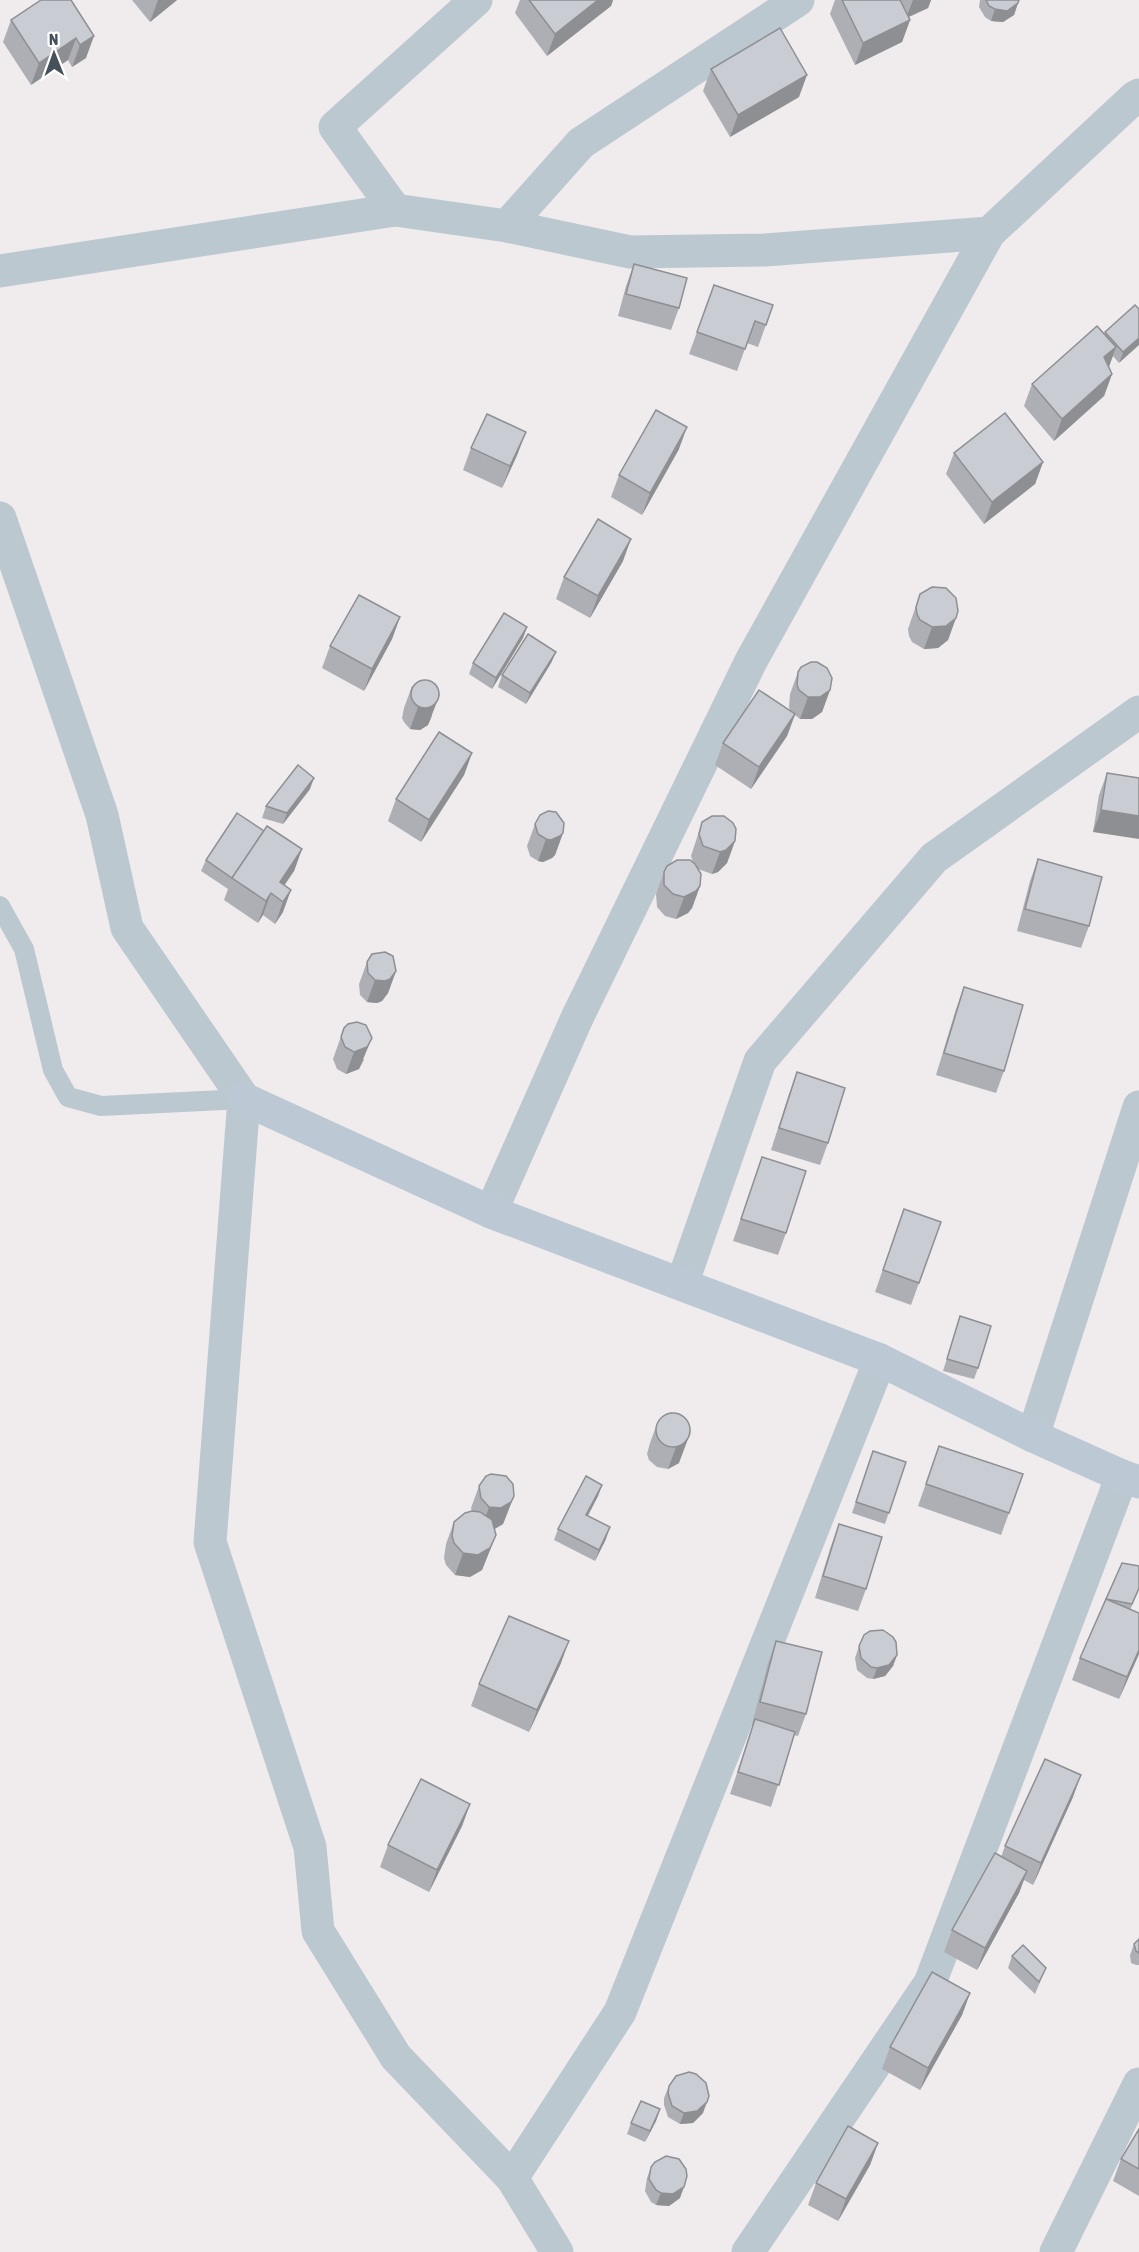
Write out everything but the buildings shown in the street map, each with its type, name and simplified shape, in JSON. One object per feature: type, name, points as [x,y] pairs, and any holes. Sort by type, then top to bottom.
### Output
[{"type":"street","points":[[395,210],[335,127],[476,0]]},
{"type":"street","points":[[507,226],[581,143],[798,0]]},
{"type":"street","points":[[491,1212],[577,1018],[750,661],[988,233],[1138,98]]},
{"type":"street","points":[[0,271],[395,210],[507,226],[630,252],[765,250],[988,233]]},
{"type":"street","points":[[0,518],[102,815],[127,927],[244,1099],[491,1212],[880,1360],[1033,1436],[1130,1479],[930,1983],[748,2252]]},
{"type":"street","points":[[682,1284],[760,1061],[934,858],[1139,712]]},
{"type":"street","points":[[244,1099],[210,1542],[310,1847],[318,1931],[396,2057],[512,2178],[556,2252]]},
{"type":"street","points":[[1033,1436],[1139,1107]]},
{"type":"street","points":[[512,2178],[620,2012],[880,1360]]},
{"type":"street","points":[[1056,2252],[1139,2084]]},
{"type":"lane","points":[[0,906],[24,949],[53,1070],[68,1097],[101,1106],[244,1099]]}]
